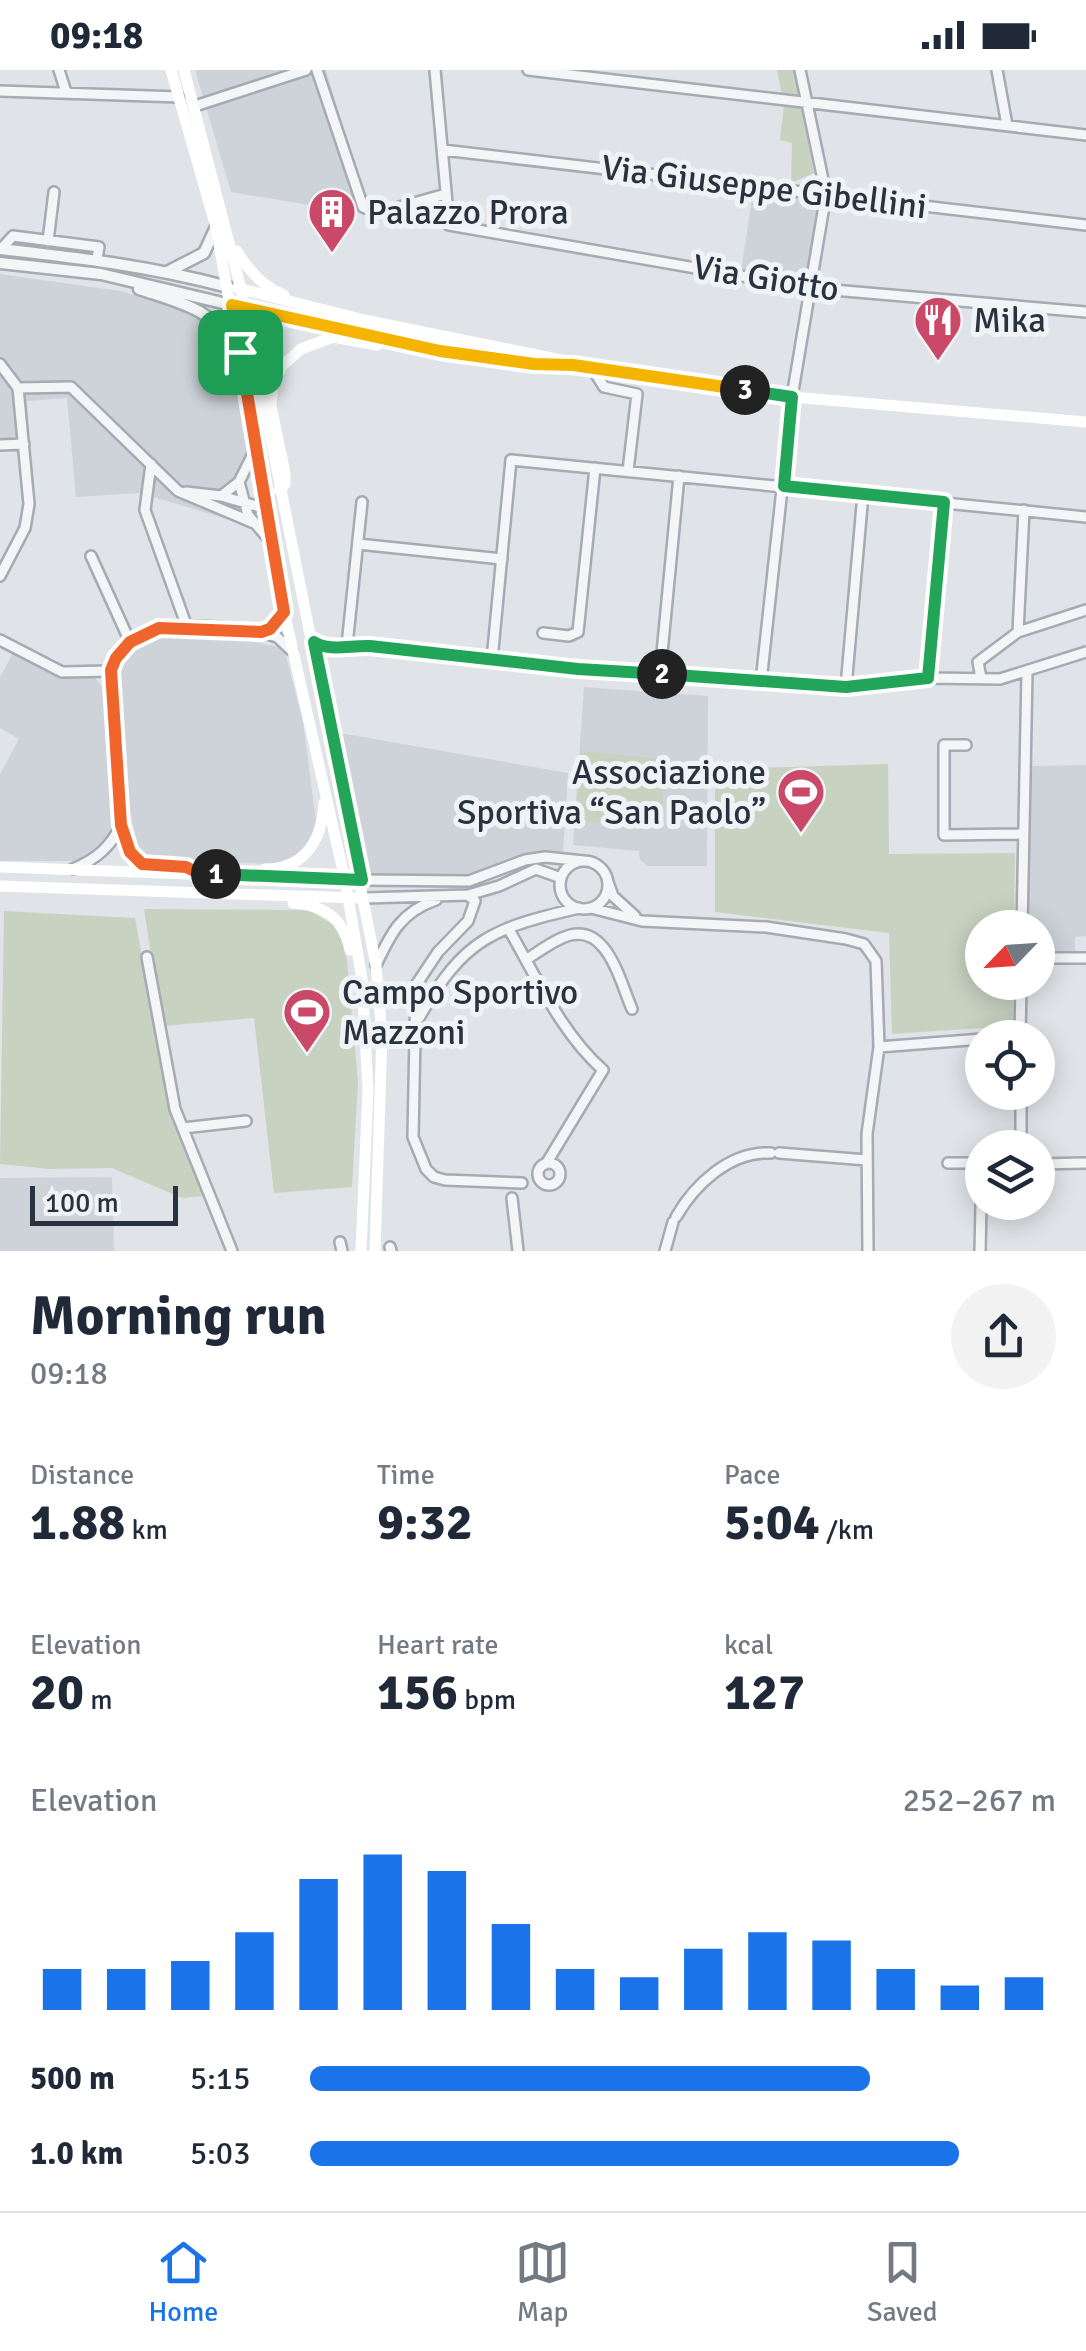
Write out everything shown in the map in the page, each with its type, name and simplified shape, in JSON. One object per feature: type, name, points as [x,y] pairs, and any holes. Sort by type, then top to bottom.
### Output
[{"type":"main road","points":[[171,70],[234,288],[314,642],[362,880],[382,1034],[376,1251]]},
{"type":"main road","points":[[184,70],[228,234],[234,288]]},
{"type":"main road","points":[[228,234],[245,265],[275,292],[364,320]]},
{"type":"main road","points":[[234,288],[592,368],[792,397],[1086,422]]},
{"type":"main road","points":[[238,306],[440,351],[534,364],[573,365]]},
{"type":"main road","points":[[238,306],[240,352],[284,612],[346,880],[362,979],[368,1089],[362,1251]]},
{"type":"main road","points":[[279,490],[285,484],[285,473],[271,396],[276,376],[291,356],[314,342],[333,337],[410,352],[440,351]]},
{"type":"main road","points":[[267,509],[277,517],[292,584],[306,610]]},
{"type":"main road","points":[[231,874],[242,869],[285,867],[304,856],[322,826],[324,784]]},
{"type":"main road","points":[[0,867],[362,880]]},
{"type":"main road","points":[[0,886],[365,898]]},
{"type":"main road","points":[[200,893],[242,902],[318,906],[342,927],[362,979]]},
{"type":"street","points":[[59,70],[66,92]]},
{"type":"street","points":[[195,106],[306,70]]},
{"type":"street","points":[[317,70],[362,208],[378,213],[446,194],[435,70]]},
{"type":"street","points":[[528,70],[1086,135]]},
{"type":"street","points":[[761,682],[792,397],[826,194],[800,70]]},
{"type":"street","points":[[998,70],[1007,125]]},
{"type":"street","points":[[0,91],[179,97]]},
{"type":"street","name":"Via Giuseppe Gibellini","points":[[442,150],[1086,225]]},
{"type":"street","points":[[48,241],[54,192]]},
{"type":"street","name":"Via Giotto","points":[[446,194],[449,225],[810,288],[1086,312]]},
{"type":"street","points":[[169,271],[204,252],[216,228]]},
{"type":"street","points":[[1,249],[13,236],[48,241],[234,288]]},
{"type":"street","points":[[1,249],[98,253]]},
{"type":"street","points":[[0,263],[100,274],[238,306]]},
{"type":"street","points":[[100,274],[206,313],[224,328],[240,352]]},
{"type":"street","points":[[0,364],[18,388],[28,518],[0,576]]},
{"type":"street","points":[[592,368],[604,387],[638,394],[628,471]]},
{"type":"street","points":[[18,388],[72,387],[178,492],[254,524]]},
{"type":"street","points":[[0,445],[24,444]]},
{"type":"street","points":[[222,496],[239,482],[256,447]]},
{"type":"street","points":[[492,660],[511,460],[1086,517]]},
{"type":"street","points":[[152,464],[145,510],[187,627]]},
{"type":"street","points":[[543,632],[570,636],[578,632],[595,468]]},
{"type":"street","points":[[660,674],[679,476]]},
{"type":"street","points":[[239,482],[243,503],[254,524],[272,543]]},
{"type":"street","points":[[178,492],[222,496],[267,509]]},
{"type":"street","points":[[846,687],[863,494]]},
{"type":"street","points":[[347,645],[362,502]]},
{"type":"street","points":[[928,678],[944,502]]},
{"type":"street","points":[[1018,632],[1024,510]]},
{"type":"street","points":[[358,544],[502,559]]},
{"type":"street","points":[[91,556],[130,642]]},
{"type":"street","points":[[980,678],[978,662],[1018,632],[1086,610]]},
{"type":"street","points":[[261,632],[270,629],[284,612]]},
{"type":"street","points":[[200,874],[186,867],[142,864],[130,852],[121,825],[111,670],[116,658],[130,642],[159,628],[187,627],[261,632],[287,644],[297,656]]},
{"type":"street","points":[[0,640],[62,672],[111,670]]},
{"type":"street","points":[[314,642],[328,648],[347,645],[846,687],[928,678],[1000,679],[1086,652]]},
{"type":"street","points":[[1022,910],[1027,672]]},
{"type":"street","points":[[966,746],[944,745],[944,835],[1022,834]]},
{"type":"street","points":[[71,870],[94,860],[121,825]]},
{"type":"street","points":[[362,880],[468,880],[524,860],[546,857],[584,861],[597,865],[613,896],[642,921]]},
{"type":"street","points":[[542,917],[557,906],[562,895],[561,878],[570,866],[584,861]]},
{"type":"street","points":[[365,898],[468,895],[536,869],[561,878]]},
{"type":"street","points":[[418,1020],[434,990],[468,950],[508,928],[585,908],[606,895],[606,876]]},
{"type":"street","points":[[468,895],[475,901],[468,921],[438,952],[416,985],[413,1137],[426,1169],[434,1177],[446,1180],[552,1185],[560,1176],[558,1167],[542,1168]]},
{"type":"street","points":[[562,895],[585,908],[642,921],[766,927],[864,944],[876,962],[878,1047],[867,1134],[868,1251]]},
{"type":"street","points":[[376,965],[399,921],[416,907],[445,897]]},
{"type":"street","points":[[508,928],[571,1034],[603,1070],[542,1168],[522,1183]]},
{"type":"street","points":[[527,959],[565,936],[583,934],[599,939],[632,1009]]},
{"type":"street","points":[[147,957],[173,1100],[232,1251]]},
{"type":"street","points":[[1055,958],[1086,958]]},
{"type":"street","points":[[878,1047],[965,1039]]},
{"type":"street","points":[[183,1128],[246,1120]]},
{"type":"street","points":[[664,1251],[674,1220],[688,1196],[707,1177],[758,1152],[867,1160]]},
{"type":"street","points":[[948,1163],[982,1164],[980,1251]]},
{"type":"street","points":[[1055,1164],[1086,1163]]},
{"type":"street","points":[[542,1168],[544,1184]]},
{"type":"street","points":[[512,1198],[518,1251]]},
{"type":"shaded area","points":[[195,70],[326,70],[365,201],[338,210],[231,192]]},
{"type":"shaded area","points":[[753,192],[809,200],[817,210],[807,281],[741,271]]},
{"type":"shaded area","points":[[0,274],[121,291],[187,311],[216,333],[232,367],[248,440],[249,455],[235,481],[244,524],[140,493],[76,497],[67,398],[27,401],[30,449],[0,452]]},
{"type":"shaded area","points":[[156,635],[220,635],[284,648],[303,722],[316,821],[312,837],[301,853],[276,864],[154,860],[138,849],[128,799],[117,667],[124,656]]},
{"type":"shaded area","points":[[13,653],[53,672],[95,678],[105,690],[114,826],[106,843],[85,861],[0,861],[0,774],[19,739],[0,728],[0,677]]},
{"type":"shaded area","points":[[584,687],[708,696],[707,866],[648,866],[640,860],[639,851],[573,845]]},
{"type":"shaded area","points":[[340,733],[568,773],[563,853],[529,852],[490,869],[460,876],[371,873],[365,867]]},
{"type":"shaded area","points":[[1086,765],[1086,936],[1075,937],[1075,955],[1055,955],[1055,910],[1028,910],[1030,766]]},
{"type":"shaded area","points":[[112,1177],[114,1251],[0,1251],[0,1178]]},
{"type":"green space","points":[[777,70],[794,70],[814,173],[791,183],[792,143],[780,140],[784,105]]},
{"type":"green space","points":[[581,751],[662,759],[663,827],[575,821]]},
{"type":"green space","name":"Associazione Sportiva “San Paolo”","points":[[715,763],[754,763],[756,768],[888,764],[889,854],[1015,853],[1014,910],[965,910],[965,1000],[1014,1000],[1013,1020],[965,1020],[965,1029],[892,1034],[889,933],[715,912]]},
{"type":"green space","name":"Campo Sportivo Mazzoni","points":[[144,909],[308,910],[334,925],[347,961],[358,1082],[352,1187],[274,1193],[254,1018],[162,1026]]},
{"type":"green space","points":[[4,911],[135,918],[168,1102],[204,1196],[182,1198],[112,1168],[49,1169],[0,1164]]},
{"type":"place","name":"Palazzo Prora","points":[[332,254]]},
{"type":"place","name":"Mika","points":[[938,362]]},
{"type":"place","name":"Associazione Sportiva “San Paolo”","points":[[801,834]]},
{"type":"place","name":"Campo Sportivo Mazzoni","points":[[307,1054]]},
{"type":"route","points":[[232,305],[440,351],[534,364],[573,365],[792,397],[784,486],[944,502],[928,678],[846,687],[578,669],[370,646],[328,648],[314,642],[362,880],[200,874],[186,867],[142,864],[130,852],[121,825],[111,670],[116,658],[130,642],[159,628],[261,632],[270,629],[284,612],[240,352],[232,305]]}]
